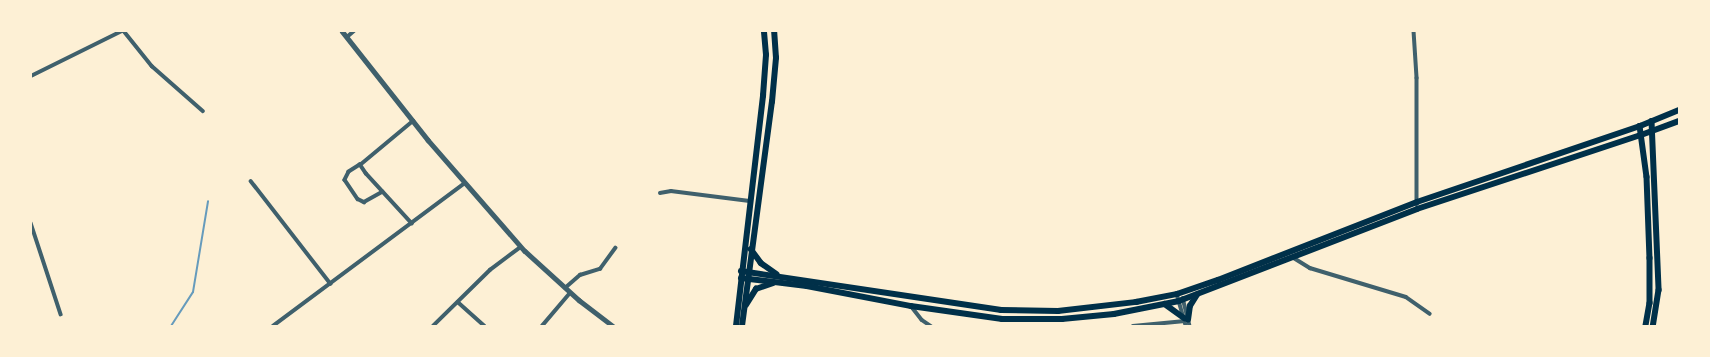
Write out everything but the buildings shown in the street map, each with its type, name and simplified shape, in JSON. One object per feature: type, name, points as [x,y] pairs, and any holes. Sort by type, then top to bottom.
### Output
[{"type":"highway","points":[[1640,126],[1679,110]]},
{"type":"highway","points":[[1641,135],[1679,121]]},
{"type":"main road","points":[[736,326],[749,201],[763,96],[766,55],[764,31]]},
{"type":"main road","points":[[742,326],[774,79],[776,58],[774,31]]},
{"type":"main road","points":[[1652,121],[1659,290],[1653,326]]},
{"type":"main road","points":[[741,278],[748,276],[780,279],[937,302],[1029,312],[1109,307],[1179,293],[1311,245],[1417,202],[1640,126],[1647,177],[1650,272],[1650,303],[1646,326]]},
{"type":"main road","points":[[752,249],[761,263],[780,279],[911,306],[1002,319],[1033,320],[1114,314],[1181,300],[1294,258],[1417,209],[1641,135]]},
{"type":"main road","points":[[741,271],[748,276]]},
{"type":"main road","points":[[744,311],[756,289],[780,279]]},
{"type":"main road","points":[[1165,304],[1187,321],[1190,306],[1198,294]]},
{"type":"street","points":[[31,76],[77,56],[123,31],[152,66],[203,111]]},
{"type":"street","points":[[342,31],[413,121],[520,247],[570,293],[613,326]]},
{"type":"street","points":[[347,37],[354,31]]},
{"type":"street","points":[[1414,31],[1417,78],[1417,209]]},
{"type":"street","points":[[382,192],[364,202],[358,199],[345,180],[349,172],[360,165],[413,121]]},
{"type":"street","points":[[360,165],[382,192],[412,224]]},
{"type":"street","points":[[251,181],[331,284]]},
{"type":"street","points":[[273,326],[412,224],[465,183]]},
{"type":"street","points":[[660,193],[671,191],[749,201]]},
{"type":"street","points":[[31,223],[61,314]]},
{"type":"street","points":[[433,326],[490,270],[520,247]]},
{"type":"street","points":[[565,288],[580,275],[600,270],[615,248]]},
{"type":"street","points":[[1294,258],[1310,268],[1406,297],[1430,314]]},
{"type":"street","points":[[542,326],[570,293]]},
{"type":"street","points":[[1179,293],[1187,321],[1186,326]]},
{"type":"street","points":[[458,302],[485,326]]},
{"type":"street","points":[[911,306],[922,320],[931,326]]},
{"type":"street","points":[[1133,326],[1187,321]]},
{"type":"waterway","points":[[171,326],[193,292],[208,201]]}]
